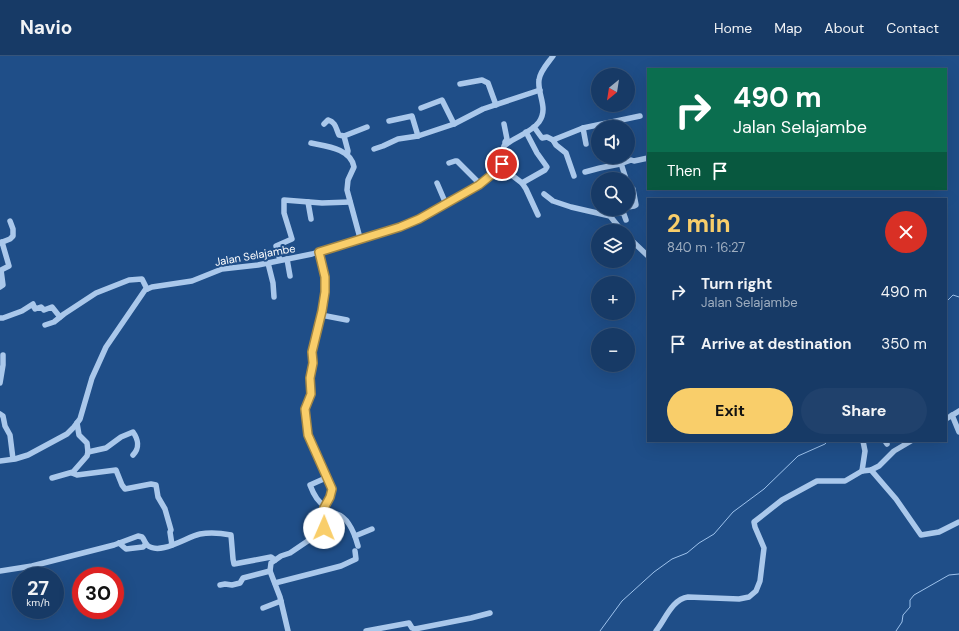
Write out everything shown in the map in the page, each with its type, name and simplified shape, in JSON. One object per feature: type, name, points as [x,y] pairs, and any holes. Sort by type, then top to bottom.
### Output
[{"type":"street","points":[[505,145],[534,127],[543,115],[540,77],[553,56]]},
{"type":"street","points":[[460,84],[482,80],[488,83],[496,105]]},
{"type":"street","points":[[374,149],[398,139],[418,136],[454,124],[483,108],[540,90]]},
{"type":"street","points":[[421,108],[442,100],[454,124]]},
{"type":"street","points":[[389,121],[412,116],[418,136]]},
{"type":"street","points":[[626,120],[640,116]]},
{"type":"street","points":[[324,124],[328,120],[331,121],[339,135],[344,136],[367,127]]},
{"type":"street","points":[[504,124],[507,139],[503,148],[504,159],[500,166],[522,183],[538,215]]},
{"type":"street","points":[[534,127],[542,138],[547,137],[553,140],[556,145],[566,154],[574,176]]},
{"type":"street","points":[[553,140],[583,128],[591,127]]},
{"type":"street","points":[[583,128],[586,144]]},
{"type":"street","points":[[522,183],[545,170],[547,167],[537,153],[526,132]]},
{"type":"street","points":[[344,136],[348,151],[346,155]]},
{"type":"street","points":[[310,143],[331,147],[350,158],[354,165],[347,184],[350,202],[360,238]]},
{"type":"street","points":[[635,161],[647,158]]},
{"type":"street","points":[[449,163],[455,160],[480,184]]},
{"type":"street","points":[[585,172],[620,164],[623,172]]},
{"type":"street","name":"Jalan Selajambe","points":[[147,289],[192,281],[222,269],[253,266],[319,252],[409,223],[480,184],[500,166]]},
{"type":"street","points":[[437,183],[446,204]]},
{"type":"street","points":[[544,194],[554,201],[591,212]]},
{"type":"street","points":[[280,260],[276,246],[292,240],[284,213],[284,200],[308,202],[350,202]]},
{"type":"street","points":[[308,202],[311,219]]},
{"type":"street","points":[[610,216],[616,224]]},
{"type":"street","points":[[624,216],[626,220]]},
{"type":"street","points":[[0,287],[3,285],[1,270],[9,266],[1,243],[13,236],[13,229],[10,221]]},
{"type":"street","points":[[635,244],[647,255]]},
{"type":"street","points":[[288,631],[281,601],[270,572],[271,563],[290,553],[321,532],[324,526],[325,506],[332,492],[328,477],[308,435],[305,409],[311,394],[310,378],[313,363],[312,352],[324,296],[325,277],[319,252]]},
{"type":"street","points":[[287,259],[290,276]]},
{"type":"street","points":[[268,263],[273,283],[274,297]]},
{"type":"street","points":[[0,461],[28,455],[69,432],[77,423],[83,411],[93,374],[106,347],[141,295],[147,289],[142,279],[129,280],[91,295],[54,322],[45,325]]},
{"type":"street","points":[[0,318],[22,311],[33,304],[35,309],[41,307],[44,310],[52,307],[60,317]]},
{"type":"street","points":[[321,315],[347,320]]},
{"type":"street","points":[[0,383],[3,355]]},
{"type":"street","points":[[947,418],[959,411]]},
{"type":"street","points":[[0,414],[3,416],[5,426],[10,435],[13,459]]},
{"type":"street","points":[[952,415],[959,432]]},
{"type":"street","points":[[72,473],[85,459],[88,452],[86,441],[79,434],[77,423]]},
{"type":"street","points":[[88,452],[106,448],[121,437],[133,432],[138,446],[133,455]]},
{"type":"street","points":[[862,442],[865,451],[862,471]]},
{"type":"street","points":[[656,631],[676,602],[683,597],[733,600],[751,596],[756,591],[760,585],[764,551],[762,542],[755,527],[755,521],[782,500],[817,481],[845,482],[862,471],[871,470],[879,466],[894,451],[909,442]]},
{"type":"street","points":[[52,478],[72,473],[77,475],[116,470],[125,489],[156,484],[158,497],[165,509],[171,530],[172,545]]},
{"type":"street","points":[[871,470],[896,500],[921,535],[939,532],[959,522]]},
{"type":"street","points":[[325,506],[319,501],[310,485],[328,477]]},
{"type":"street","points":[[275,584],[341,566],[356,559],[357,548],[355,536],[348,524],[336,514],[324,512]]},
{"type":"street","points":[[355,536],[372,529]]},
{"type":"street","points":[[0,571],[32,566],[141,536],[146,544],[159,549],[198,534],[210,533],[232,536],[232,555],[234,564],[271,557],[275,560]]},
{"type":"street","points":[[119,543],[126,549],[140,548],[146,544]]},
{"type":"street","points":[[220,585],[240,583],[243,578],[270,572]]},
{"type":"street","points":[[264,608],[281,601]]},
{"type":"street","points":[[366,631],[409,623],[412,628],[415,629],[490,613]]},
{"type":"waterway","points":[[947,301],[953,295],[959,297]]},
{"type":"waterway","points":[[600,631],[622,601],[654,572],[672,559],[687,553],[699,543],[714,534],[733,512],[764,489],[798,456],[827,442]]},
{"type":"waterway","points":[[896,631],[902,622],[903,615],[910,607],[910,600],[914,595],[949,575],[959,574]]},
{"type":"route","points":[[324,528],[324,508],[330,497],[332,489],[317,452],[308,435],[305,409],[311,394],[310,378],[313,363],[312,352],[320,323],[325,292],[324,270],[319,252],[382,231],[400,227],[419,219],[479,185],[502,164]]}]
